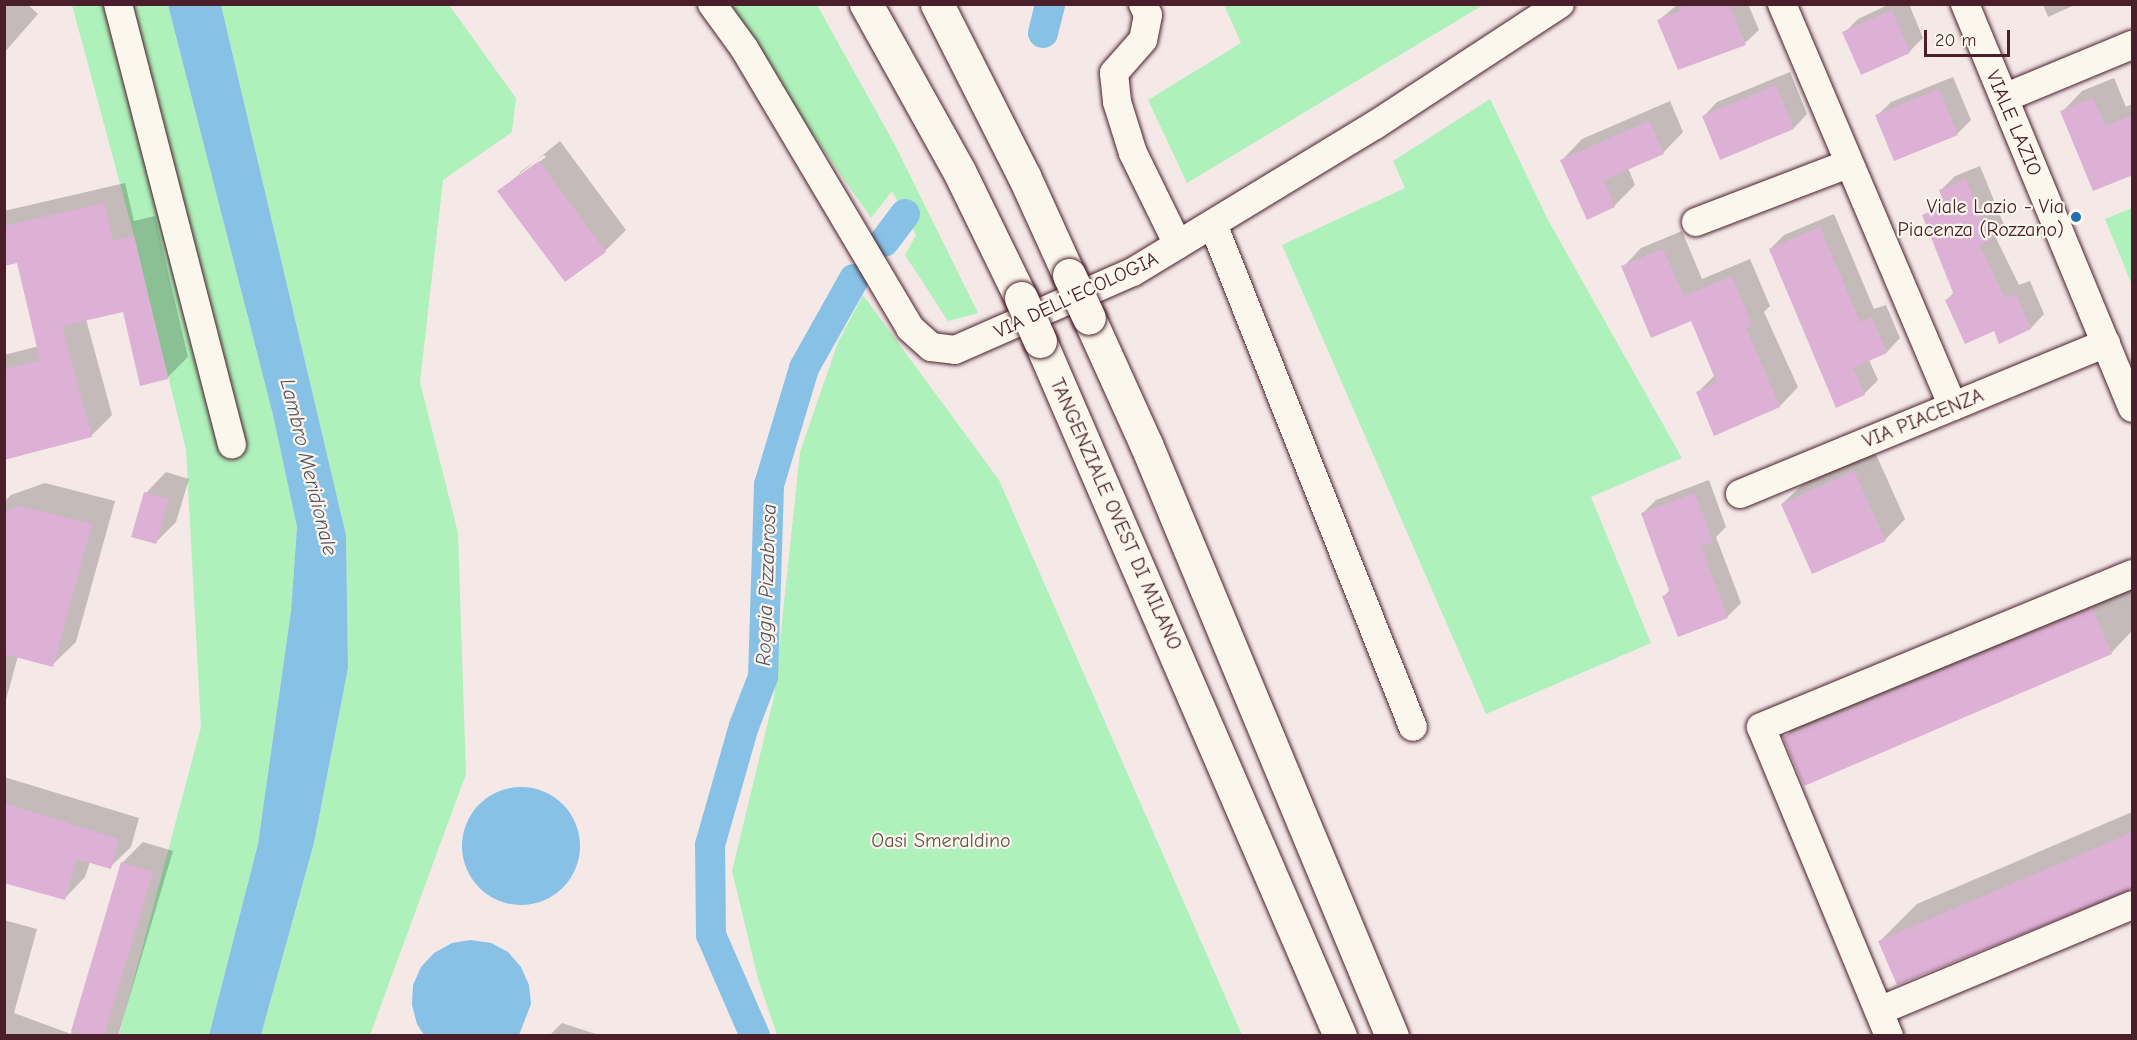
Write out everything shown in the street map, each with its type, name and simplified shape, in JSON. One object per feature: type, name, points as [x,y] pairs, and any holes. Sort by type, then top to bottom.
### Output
[{"type":"highway","name":"TANGENZIALE OVEST DI MILANO","points":[[866,4],[959,171],[1021,298],[1340,1035]]},
{"type":"highway","points":[[937,4],[1024,176],[1146,444],[1392,1035]]},
{"type":"street","points":[[118,4],[232,445]]},
{"type":"street","name":"VIA DELL'ECOLOGIA","points":[[712,4],[744,48],[910,328],[931,347],[956,350],[1133,272],[1213,224],[1560,4]]},
{"type":"street","points":[[1143,4],[1149,15],[1143,40],[1114,73],[1117,102],[1133,153],[1178,245]]},
{"type":"street","points":[[1782,4],[1848,164],[1953,406]]},
{"type":"street","name":"VIALE LAZIO","points":[[1965,4],[2133,408]]},
{"type":"street","points":[[2004,98],[2133,45]]},
{"type":"street","points":[[1696,222],[1848,164]]},
{"type":"street","points":[[1213,224],[1413,727]]},
{"type":"street","name":"VIA PIACENZA","points":[[1740,494],[2106,343]]},
{"type":"street","points":[[2129,585],[1761,727],[1884,1023],[2133,905]]},
{"type":"green space","points":[[72,5],[168,5],[273,415],[297,527],[291,611],[258,844],[209,1035],[119,1035],[201,727],[186,450],[134,236]]},
{"type":"green space","points":[[221,5],[449,5],[516,98],[512,132],[443,180],[420,382],[458,533],[466,774],[370,1035],[261,1035],[314,843],[348,668],[346,535]]},
{"type":"green space","points":[[723,5],[817,5],[895,145],[978,313],[948,321],[905,255],[916,235],[892,191],[871,218]]},
{"type":"green space","points":[[1224,5],[1483,5],[1187,183],[1148,100],[1241,43]]},
{"type":"green space","points":[[1490,99],[1548,220],[1682,458],[1591,497],[1651,643],[1486,714],[1282,245],[1405,188],[1393,161]]},
{"type":"green space","points":[[2132,208],[2132,285],[2105,219]]},
{"type":"green space","name":"Oasi Smeraldino","points":[[863,295],[999,480],[1242,1035],[777,1035],[758,979],[732,871],[774,697],[800,452],[838,342]]},
{"type":"water","name":"Lambro Meridionale","points":[[168,5],[221,5],[346,535],[348,668],[314,843],[261,1035],[209,1035],[258,844],[291,611],[297,527],[273,415]]},
{"type":"water","points":[[521,787],[544,791],[563,804],[576,823],[580,846],[576,869],[563,888],[544,901],[521,905],[498,901],[479,888],[466,869],[462,846],[466,823],[479,804],[498,791]]},
{"type":"water","points":[[471,940],[491,943],[508,952],[521,967],[529,985],[531,1004],[519,1035],[424,1035],[417,1024],[412,1005],[413,985],[421,967],[434,953],[452,943]]},
{"type":"building","points":[[1682,4],[1729,4],[1746,45],[1678,70],[1657,20],[1680,11]]},
{"type":"building","points":[[1892,10],[1910,53],[1861,75],[1842,32]]},
{"type":"building","points":[[1776,85],[1794,129],[1720,160],[1702,116]]},
{"type":"building","points":[[1939,89],[1958,135],[1894,161],[1875,115]]},
{"type":"building","points":[[2093,98],[2106,126],[2133,115],[2133,175],[2093,191],[2060,111]]},
{"type":"building","points":[[1649,121],[1664,154],[1604,180],[1615,207],[1587,220],[1560,160]]},
{"type":"building","points":[[539,161],[606,252],[565,282],[497,191]]},
{"type":"building","points":[[1966,179],[1991,240],[1979,244],[2005,298],[2016,294],[2031,329],[1999,344],[1994,331],[1965,344],[1945,300],[1954,295],[1922,215],[1945,206],[1939,190]]},
{"type":"building","points":[[104,203],[113,241],[134,236],[168,379],[140,386],[123,312],[62,326],[92,437],[4,460],[4,369],[40,360],[17,263],[4,266],[4,226]]},
{"type":"building","points":[[1820,227],[1860,322],[1872,317],[1887,353],[1853,368],[1865,395],[1836,408],[1769,249]]},
{"type":"building","points":[[1663,249],[1684,296],[1732,276],[1752,326],[1746,328],[1780,407],[1714,436],[1696,392],[1717,383],[1691,321],[1651,338],[1621,266]]},
{"type":"building","points":[[1854,471],[1886,541],[1812,574],[1781,504]]},
{"type":"building","points":[[144,492],[169,499],[156,544],[131,537]]},
{"type":"building","points":[[1695,493],[1713,542],[1701,546],[1728,618],[1678,637],[1662,596],[1670,593],[1641,513]]},
{"type":"building","points":[[20,506],[92,524],[53,667],[4,654],[4,512]]},
{"type":"building","points":[[2092,608],[2112,654],[1804,786],[1783,737]]},
{"type":"building","points":[[4,803],[119,839],[111,869],[76,859],[65,900],[4,883]]},
{"type":"building","points":[[2133,832],[2133,889],[1897,985],[1878,941]]},
{"type":"building","points":[[121,862],[153,872],[104,1035],[84,1035],[71,1031]]},
{"type":"waterway","points":[[1043,33],[1050,4]]},
{"type":"waterway","points":[[884,242],[905,214]]},
{"type":"waterway","name":"Roggia Pizzabrosa","points":[[755,1036],[711,935],[710,845],[744,726],[763,677],[769,485],[804,368],[854,279]]},
{"type":"place","name":"Viale Lazio - Via Piacenza (Rozzano)","points":[[2076,217]]}]
